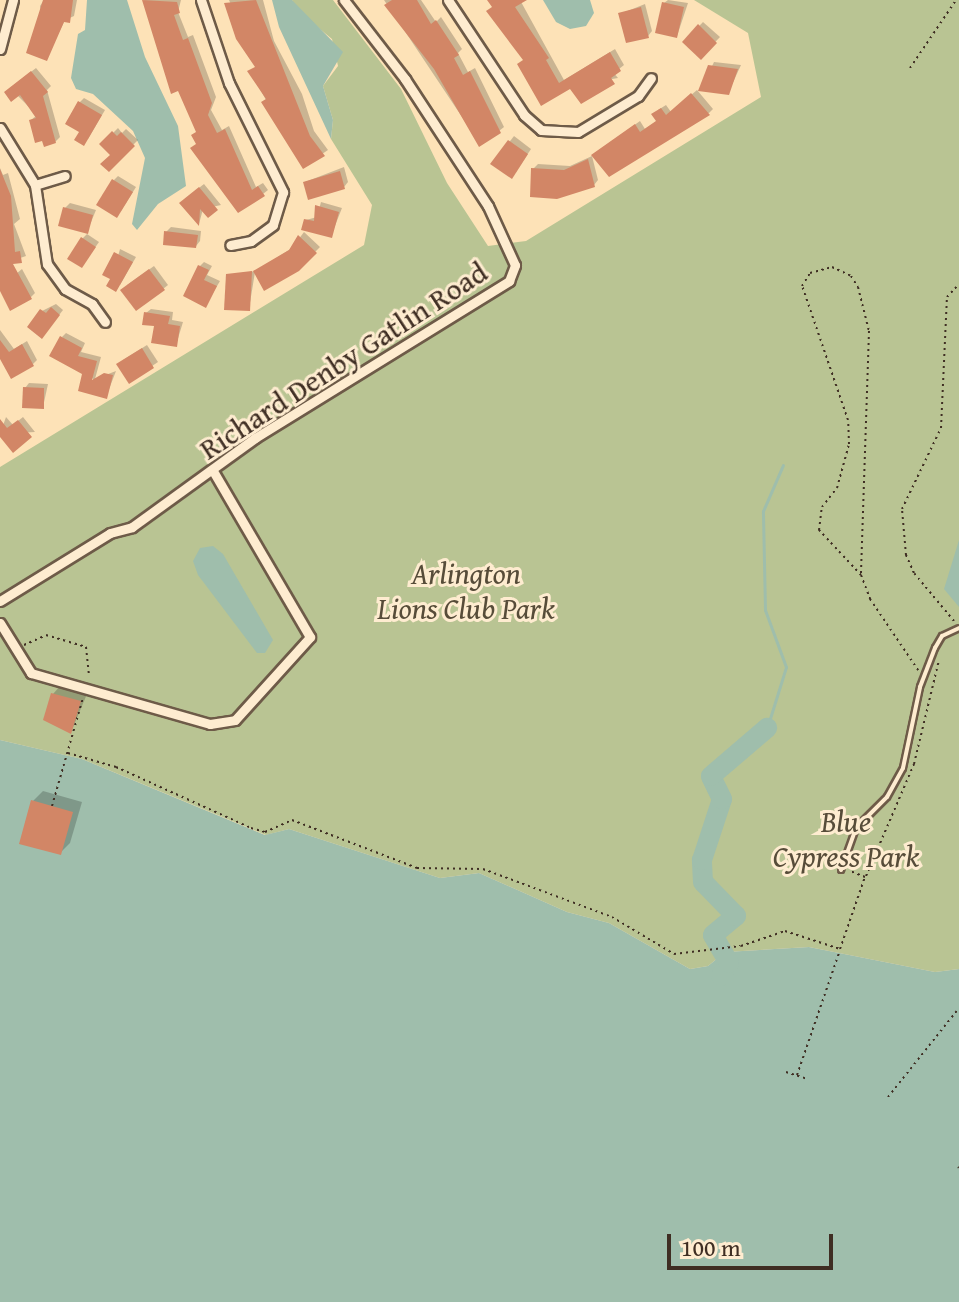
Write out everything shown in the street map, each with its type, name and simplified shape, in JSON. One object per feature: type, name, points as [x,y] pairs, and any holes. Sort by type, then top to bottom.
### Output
[{"type":"street","points":[[0,49],[13,0]]},
{"type":"street","points":[[201,0],[229,83],[283,192],[279,217],[265,234],[230,245]]},
{"type":"street","name":"Richard Denby Gatlin Road","points":[[0,601],[110,533],[132,527],[290,416],[494,295],[509,281],[515,265],[488,206],[405,79],[344,0]]},
{"type":"street","points":[[448,0],[524,115],[541,130],[578,132],[638,96],[651,78]]},
{"type":"street","points":[[0,128],[35,185],[47,264],[65,289],[92,304],[105,322]]},
{"type":"street","points":[[35,185],[65,176]]},
{"type":"street","points":[[0,623],[31,673],[210,724],[235,720],[310,637],[213,471]]},
{"type":"lane","points":[[841,869],[856,828],[887,797],[903,768],[923,677],[942,636],[959,625]]},
{"type":"path","points":[[910,68],[956,0]]},
{"type":"path","points":[[861,575],[819,530],[822,507],[837,488],[849,444],[848,420],[802,286],[810,273],[832,267],[851,276],[858,287],[869,331],[861,575],[870,599],[923,677],[933,685]]},
{"type":"path","points":[[959,284],[947,297],[941,428],[902,509],[906,555],[914,573],[939,609],[959,625]]},
{"type":"path","points":[[52,806],[68,753],[116,767],[265,832],[292,820],[417,868],[483,869],[546,891],[584,910],[612,917],[674,954],[741,946],[785,931],[840,949]]},
{"type":"path","points":[[797,1075],[865,877],[841,869]]},
{"type":"path","points":[[888,1097],[959,1008]]},
{"type":"path","points":[[786,1072],[808,1079]]},
{"type":"green space","name":"Arlington Lions Club Park","points":[[292,0],[333,0],[401,89],[447,183],[488,246],[526,241],[761,97],[748,33],[694,0],[959,0],[959,969],[935,972],[809,947],[725,952],[708,966],[690,969],[609,923],[567,912],[479,873],[440,878],[289,829],[266,835],[82,759],[0,740],[0,467],[364,245],[372,205],[331,139],[333,120],[323,86],[338,66],[332,39],[296,9]]},
{"type":"shaded area","points":[[87,0],[127,0],[145,57],[178,126],[186,186],[158,204],[137,230],[132,224],[145,158],[133,131],[93,94],[76,89],[71,78],[78,34],[85,30]]},
{"type":"shaded area","points":[[272,0],[292,0],[343,52],[323,86],[333,120],[331,139],[279,27]]},
{"type":"shaded area","points":[[543,0],[590,0],[594,13],[586,26],[570,29],[556,22]]},
{"type":"shaded area","points":[[959,540],[959,607],[944,589]]},
{"type":"shaded area","points":[[213,546],[223,554],[273,640],[265,653],[257,653],[198,575],[193,561],[200,548]]},
{"type":"shaded area","points":[[0,740],[82,759],[265,835],[289,829],[440,878],[479,873],[567,912],[609,923],[690,969],[708,966],[725,952],[809,947],[935,972],[959,969],[959,1302],[0,1302]]},
{"type":"building","points":[[43,0],[73,0],[70,23],[64,22],[47,61],[26,53]]},
{"type":"building","points":[[142,0],[177,2],[180,13],[174,15],[183,40],[188,38],[212,103],[208,115],[217,133],[225,129],[252,190],[258,186],[265,196],[238,213],[190,148],[196,144],[191,135],[196,132],[178,91],[171,94]]},
{"type":"building","points":[[256,0],[310,136],[325,156],[303,169],[261,102],[266,99],[247,71],[255,67],[236,39],[224,3]]},
{"type":"building","points":[[392,0],[417,0],[431,24],[436,20],[459,55],[454,58],[463,75],[470,71],[501,133],[479,147],[434,69],[384,5]]},
{"type":"building","points":[[487,0],[527,0],[515,7],[549,58],[546,60],[559,83],[610,52],[621,71],[611,78],[615,84],[581,104],[570,89],[541,106],[517,64],[523,60],[486,11],[492,7]]},
{"type":"building","points":[[662,2],[684,7],[677,38],[655,33]]},
{"type":"building","points":[[641,7],[649,38],[626,43],[618,13]]},
{"type":"building","points":[[698,24],[717,43],[701,60],[682,42]]},
{"type":"building","points":[[708,65],[738,69],[729,95],[698,91]]},
{"type":"building","points":[[31,71],[48,92],[43,96],[56,143],[44,147],[42,141],[35,143],[29,120],[36,118],[20,95],[11,102],[4,92]]},
{"type":"building","points":[[691,93],[710,115],[609,177],[591,155],[635,124],[640,132],[656,121],[651,114],[661,108],[666,115]]},
{"type":"building","points":[[78,101],[102,115],[84,146],[74,140],[79,132],[65,124]]},
{"type":"building","points":[[112,131],[117,136],[121,132],[135,146],[109,172],[100,164],[110,155],[99,144]]},
{"type":"building","points":[[508,140],[528,154],[512,179],[490,164]]},
{"type":"building","points":[[588,159],[595,187],[557,199],[530,197],[531,168],[564,170]]},
{"type":"building","points":[[0,169],[11,196],[15,252],[20,251],[22,263],[13,264],[32,299],[10,311],[0,291]]},
{"type":"building","points":[[340,171],[345,189],[308,200],[303,182]]},
{"type":"building","points":[[112,179],[133,192],[117,218],[96,205]]},
{"type":"building","points":[[199,187],[218,210],[208,218],[200,209],[199,226],[179,203]]},
{"type":"building","points":[[315,205],[339,212],[332,238],[301,230],[304,219],[314,221]]},
{"type":"building","points":[[63,207],[93,215],[88,234],[58,226]]},
{"type":"building","points":[[164,231],[198,235],[196,248],[163,245]]},
{"type":"building","points":[[298,235],[317,253],[299,271],[264,291],[253,271],[289,250]]},
{"type":"building","points":[[81,237],[96,247],[82,268],[67,259]]},
{"type":"building","points":[[114,252],[133,262],[116,292],[106,286],[110,279],[102,275]]},
{"type":"building","points":[[198,265],[209,270],[204,280],[217,286],[206,308],[183,296]]},
{"type":"building","points":[[149,269],[165,290],[136,311],[120,290]]},
{"type":"building","points":[[252,271],[250,311],[224,310],[226,274]]},
{"type":"building","points":[[51,307],[60,315],[42,339],[27,327],[40,309],[46,313]]},
{"type":"building","points":[[144,312],[170,316],[168,324],[180,326],[177,347],[151,343],[154,326],[142,325]]},
{"type":"building","points":[[60,336],[82,348],[78,356],[97,361],[92,380],[104,373],[113,375],[107,399],[78,391],[82,374],[49,356]]},
{"type":"building","points":[[0,340],[9,352],[22,344],[34,366],[11,379],[0,359]]},
{"type":"building","points":[[142,348],[154,368],[129,384],[116,364]]},
{"type":"building","points":[[23,387],[44,388],[44,409],[22,408]]},
{"type":"building","points":[[0,419],[7,428],[18,420],[32,437],[13,453],[0,437]]},
{"type":"building","points":[[51,693],[81,701],[71,734],[43,720]]},
{"type":"building","points":[[31,800],[73,812],[61,855],[19,844]]},
{"type":"waterway","points":[[767,728],[786,667],[765,610],[763,511],[783,465]]},
{"type":"waterway","points":[[721,976],[729,963],[713,935],[736,916],[703,882],[702,860],[722,799],[711,776],[767,728]]},
{"type":"park label","name":"Blue Cypress Park","points":[[846,838]]}]
